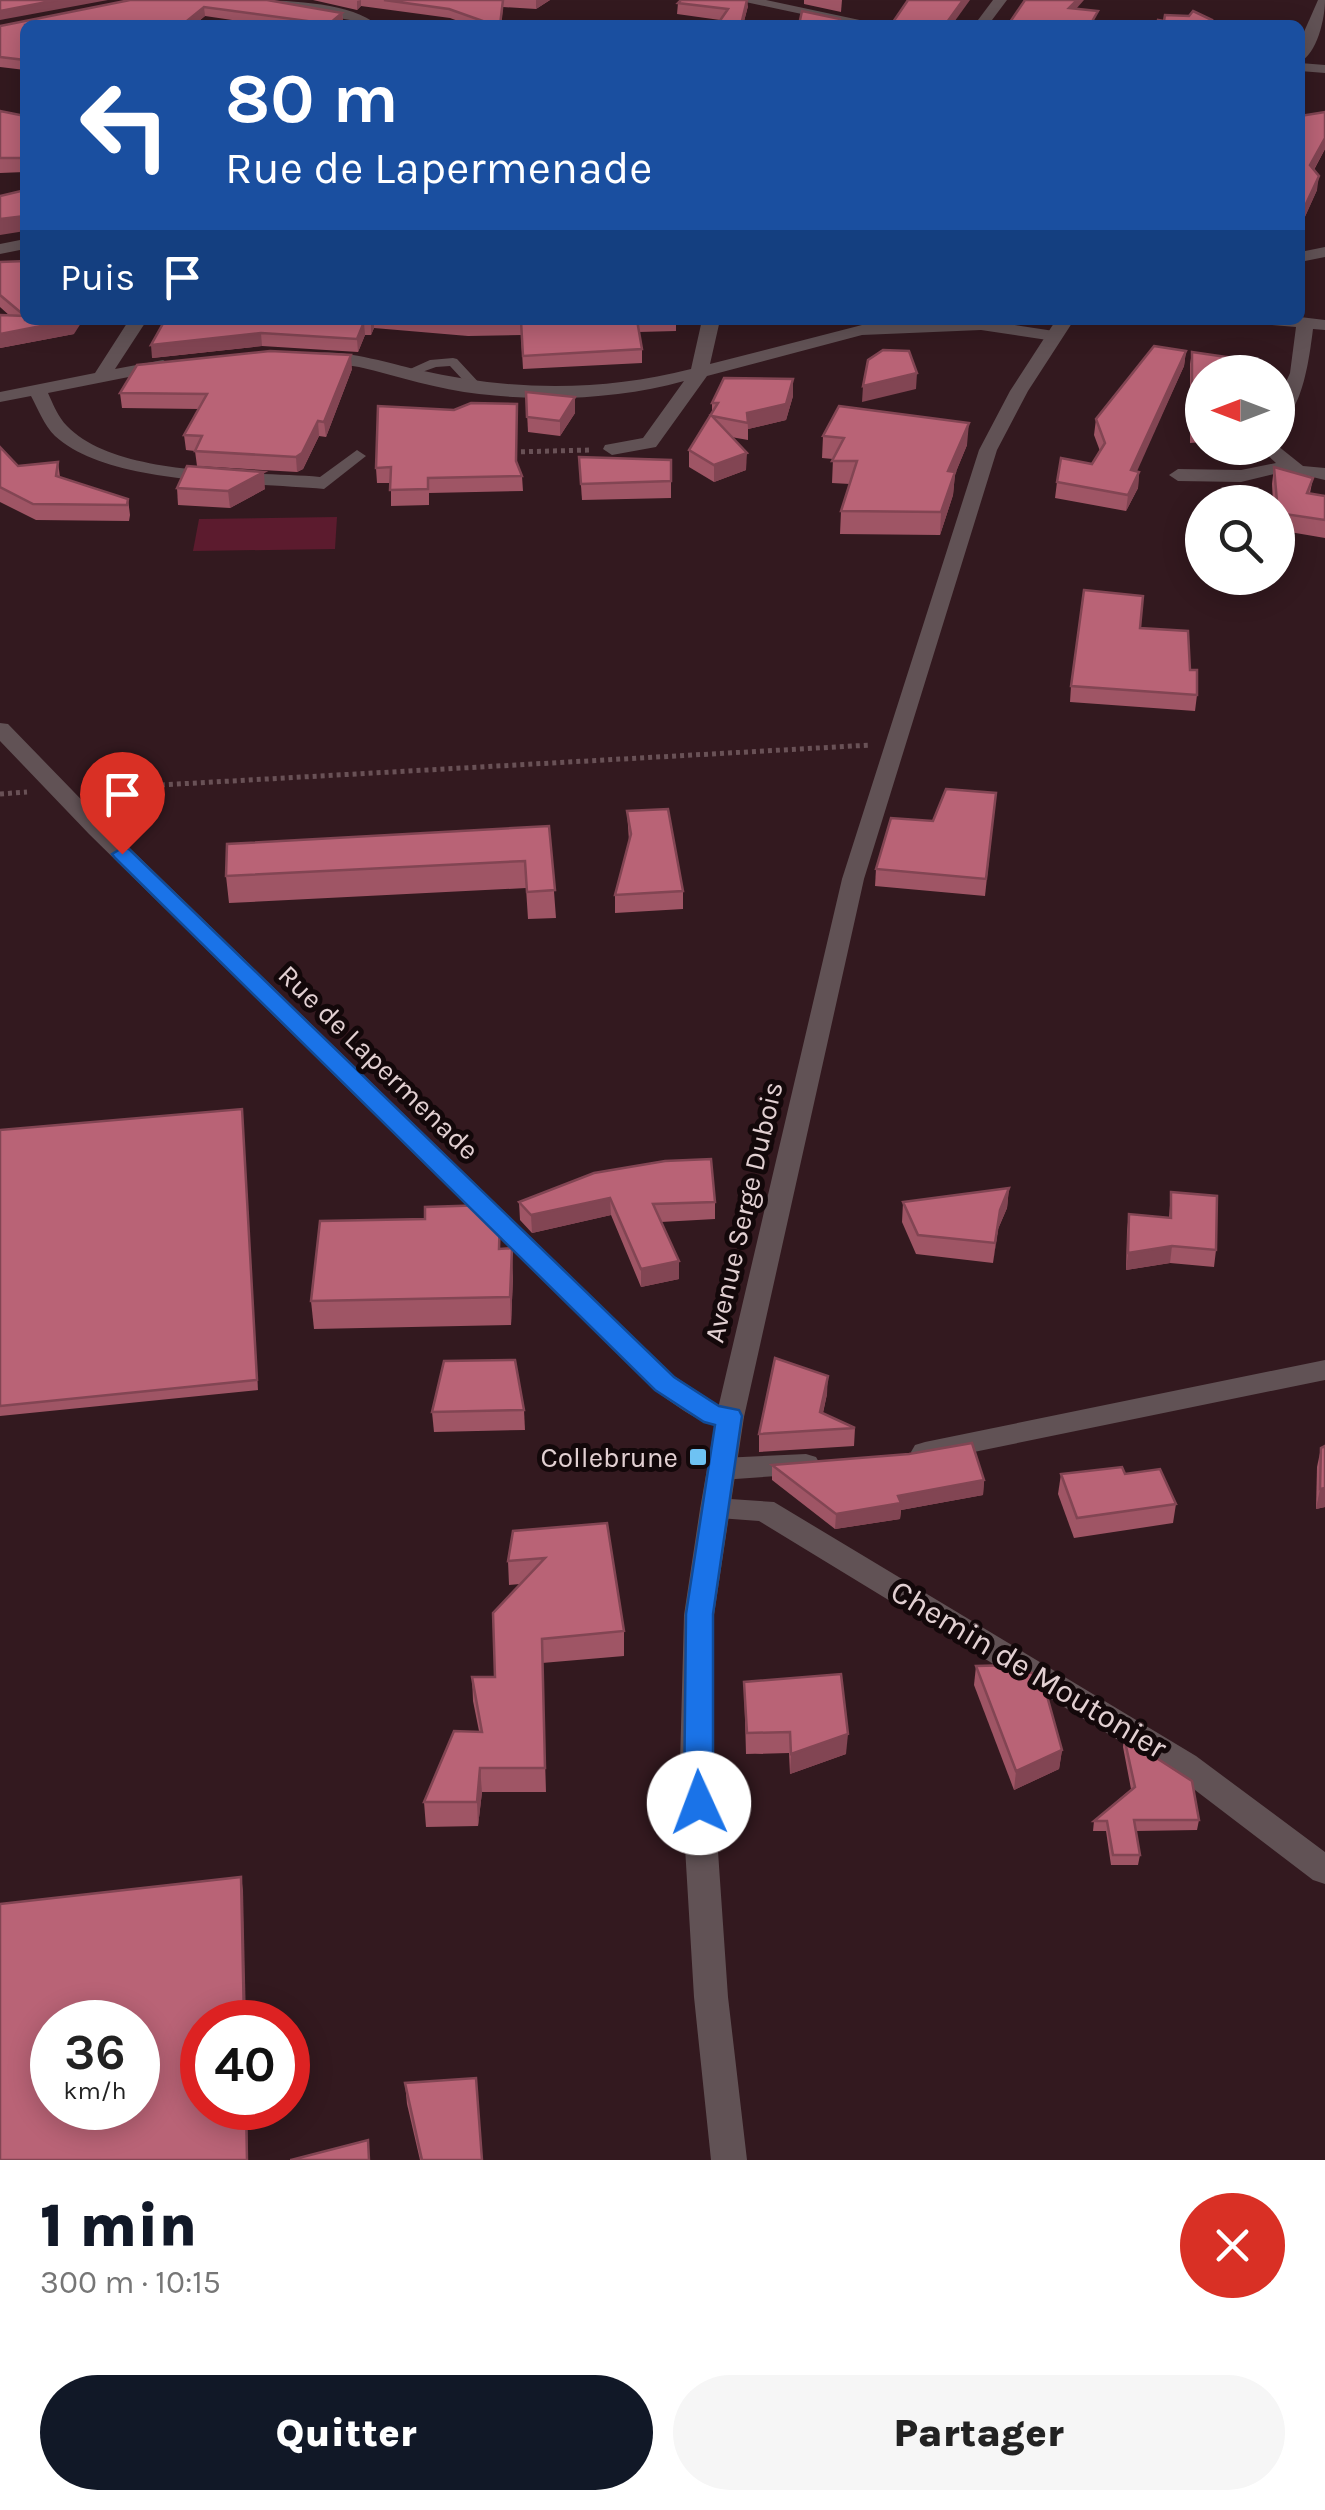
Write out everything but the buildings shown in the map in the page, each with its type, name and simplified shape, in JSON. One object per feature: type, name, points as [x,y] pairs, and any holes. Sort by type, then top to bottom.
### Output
[{"type":"street","points":[[243,0],[361,20]]},
{"type":"street","points":[[742,0],[849,20]]},
{"type":"street","points":[[1305,46],[1325,0]]},
{"type":"street","points":[[782,20],[784,8]]},
{"type":"street","points":[[1305,323],[1325,324]]},
{"type":"street","points":[[100,379],[135,325]]},
{"type":"street","points":[[612,449],[649,444],[699,374],[710,325]]},
{"type":"street","points":[[1295,380],[1305,325]]},
{"type":"street","points":[[302,356],[350,360],[478,390],[583,392],[642,387],[815,340],[898,326],[1060,328]]},
{"type":"street","name":"Avenue Serge Dubois","points":[[729,2160],[711,1997],[696,1764],[700,1614],[730,1416],[854,879],[988,450],[1060,328]]},
{"type":"street","points":[[0,397],[184,361]]},
{"type":"street","points":[[38,392],[62,432],[99,456],[143,467],[324,483],[357,456]]},
{"type":"street","points":[[1178,475],[1241,476],[1290,465],[1298,471],[1325,474]]},
{"type":"street","name":"Rue de Lapermenade","points":[[0,729],[664,1383],[713,1415],[730,1416]]},
{"type":"street","points":[[888,1458],[1325,1370]]},
{"type":"street","points":[[721,1469],[830,1462]]},
{"type":"street","name":"Chemin de Moutonier","points":[[715,1509],[764,1510],[1185,1765],[1325,1870]]},
{"type":"path","points":[[497,452],[612,449]]},
{"type":"path","points":[[0,794],[897,744]]},
{"type":"shaded area","points":[[337,517],[335,549],[193,551],[199,519]]},
{"type":"place","name":"Collebrune","points":[[698,1457]]},
{"type":"route","points":[[122,854],[664,1383],[713,1415],[730,1416],[700,1614],[696,1764],[699,1803]]}]
